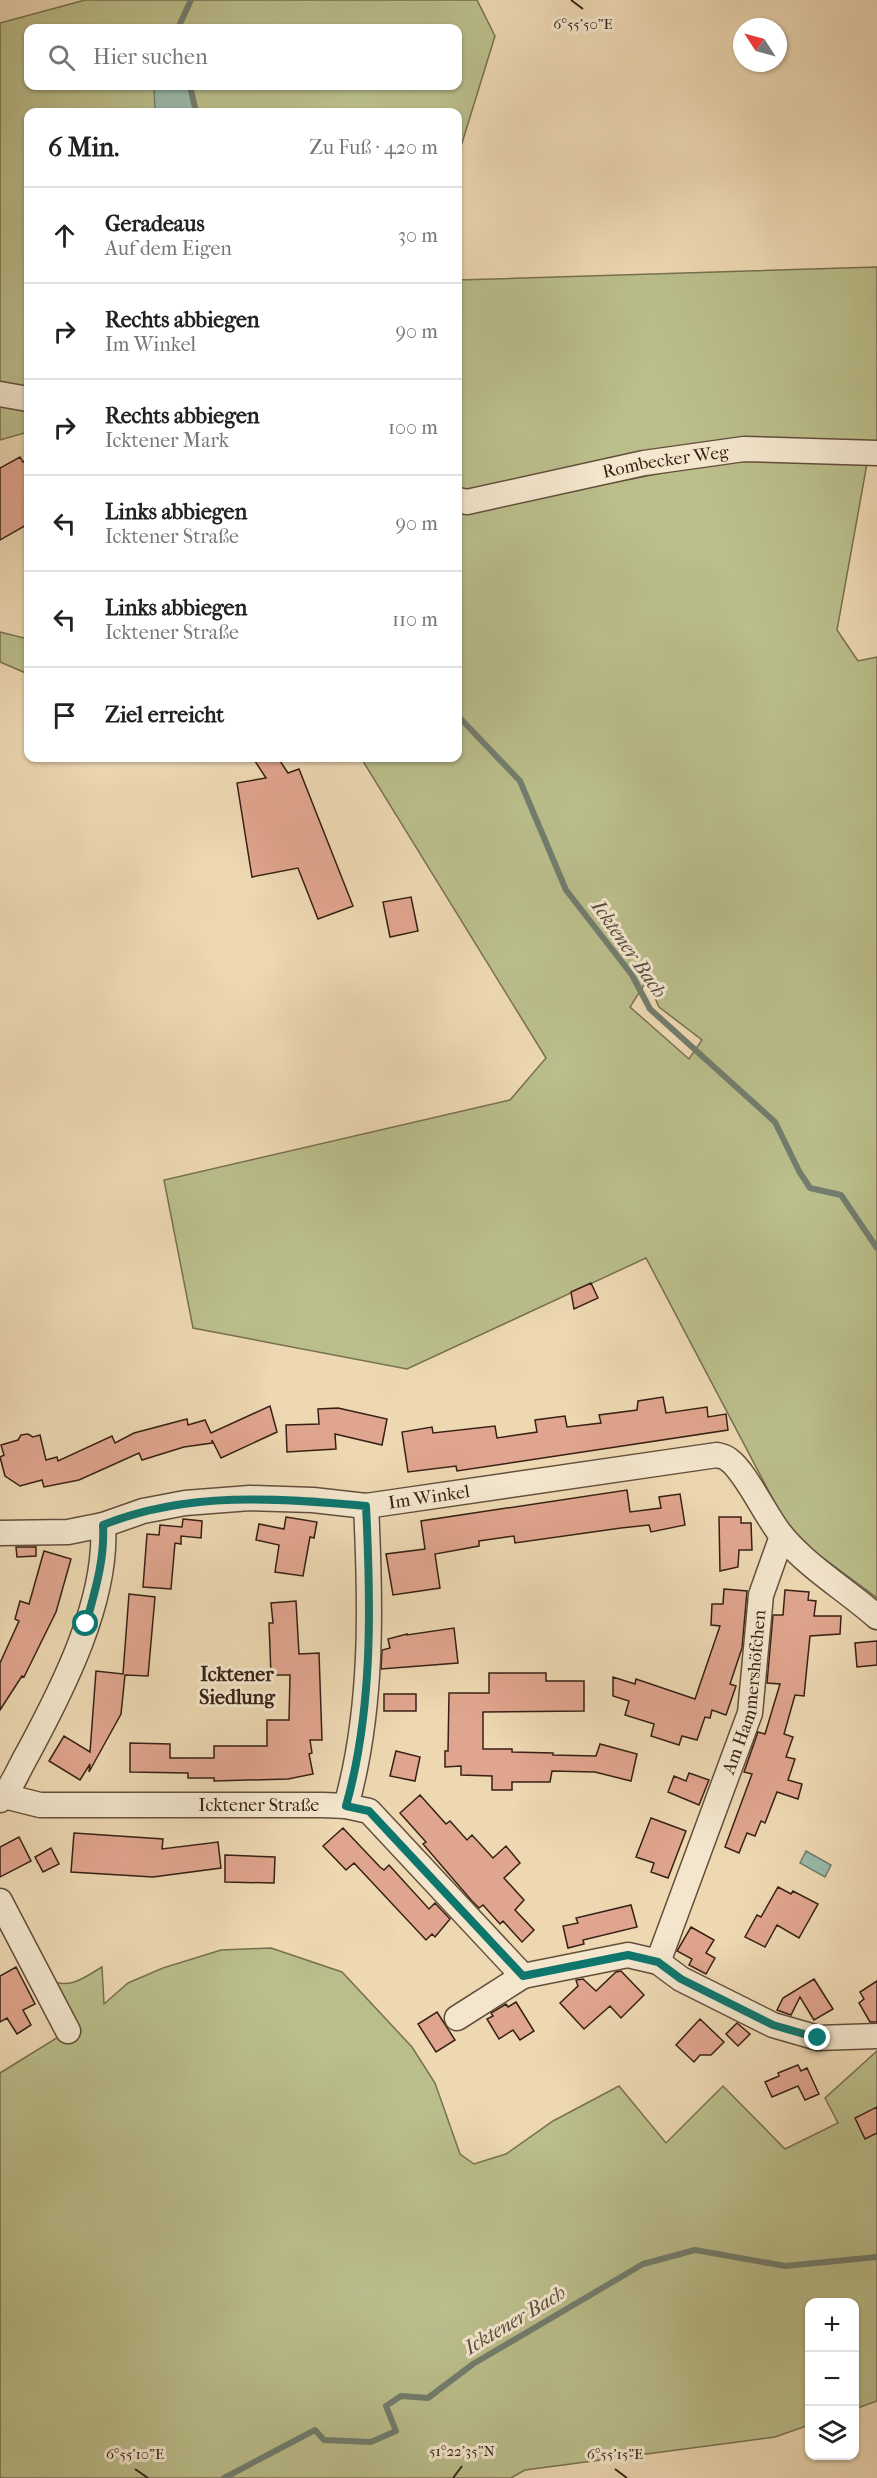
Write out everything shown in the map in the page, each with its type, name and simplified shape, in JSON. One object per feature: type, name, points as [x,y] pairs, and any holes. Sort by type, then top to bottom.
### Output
[{"type":"street","points":[[0,394],[24,398]]},
{"type":"street","name":"Rombecker Weg","points":[[462,501],[467,502],[645,463],[744,449],[877,453]]},
{"type":"street","name":"Im Winkel","points":[[0,1533],[68,1532],[103,1525],[149,1510],[185,1503],[250,1498],[313,1500],[366,1506],[717,1455],[729,1460],[740,1472],[763,1511],[782,1536]]},
{"type":"street","points":[[346,1806],[361,1741],[368,1650],[366,1506]]},
{"type":"street","points":[[2,1798],[62,1688],[76,1654],[101,1567],[104,1542],[103,1525]]},
{"type":"street","points":[[782,1536],[808,1563],[877,1617]]},
{"type":"street","name":"Am Hammershöfchen","points":[[658,1962],[750,1713],[761,1595],[782,1536]]},
{"type":"street","name":"Icktener Straße","points":[[2,1798],[40,1805],[346,1806],[369,1811],[523,1976]]},
{"type":"street","points":[[0,1901],[6,1926],[69,2031]]},
{"type":"street","points":[[458,2018],[523,1976],[628,1955],[658,1962],[681,1979],[773,2025],[818,2038],[877,2036]]},
{"type":"green space","points":[[85,0],[477,0],[495,36],[462,143],[462,108],[24,108],[24,388],[0,383],[0,23]]},
{"type":"green space","points":[[877,267],[877,446],[462,493],[462,280]]},
{"type":"green space","points":[[0,401],[24,405],[24,433],[0,440]]},
{"type":"green space","points":[[740,458],[868,458],[837,630],[858,661],[877,657],[877,1598],[810,1548],[785,1522],[646,1258],[407,1369],[193,1328],[164,1180],[510,1100],[546,1058],[363,762],[462,762],[462,510]],"holes":[[[647,980],[659,1007],[702,1040],[689,1059],[630,1007]]]},
{"type":"green space","points":[[0,632],[24,638],[24,672],[0,662]]},
{"type":"green space","points":[[271,1948],[342,1972],[412,2047],[435,2083],[460,2154],[474,2164],[506,2154],[553,2121],[619,2086],[666,2143],[723,2086],[785,2149],[838,2123],[825,2098],[877,2051],[877,2401],[859,2408],[859,2298],[805,2298],[805,2426],[775,2437],[525,2470],[511,2478],[0,2478],[0,2073],[76,2026],[51,1981],[71,1983],[102,1967],[104,2004],[128,1983],[163,1968],[221,1950]]},
{"type":"shaded area","points":[[154,90],[191,90],[195,108],[155,108]]},
{"type":"shaded area","points":[[806,1851],[831,1865],[825,1877],[800,1863]]},
{"type":"building","points":[[20,457],[24,461],[24,526],[0,540],[0,468]]},
{"type":"building","points":[[256,762],[281,762],[288,773],[299,769],[353,906],[318,919],[298,868],[252,877],[237,783],[266,778]]},
{"type":"building","points":[[411,897],[418,931],[390,937],[383,902]]},
{"type":"building","points":[[591,1283],[598,1298],[574,1309],[571,1292]]},
{"type":"building","points":[[663,1397],[666,1413],[707,1407],[708,1417],[726,1414],[728,1430],[457,1471],[456,1466],[408,1472],[402,1432],[432,1427],[433,1433],[495,1426],[497,1438],[537,1432],[535,1420],[565,1416],[567,1427],[601,1423],[599,1415],[637,1410],[638,1401]]},
{"type":"building","points":[[270,1406],[277,1432],[221,1458],[212,1440],[212,1443],[184,1447],[142,1460],[139,1453],[79,1480],[44,1487],[42,1480],[20,1486],[5,1476],[0,1457],[4,1455],[1,1445],[18,1440],[21,1435],[28,1434],[33,1437],[40,1435],[46,1460],[57,1457],[58,1461],[112,1436],[115,1443],[134,1433],[187,1419],[188,1425],[205,1420],[211,1433]]},
{"type":"building","points":[[338,1408],[387,1419],[382,1445],[335,1434],[336,1449],[287,1452],[286,1425],[319,1424],[318,1409]]},
{"type":"building","points":[[627,1490],[630,1512],[661,1508],[659,1497],[680,1494],[685,1525],[651,1532],[649,1525],[515,1543],[514,1536],[479,1541],[479,1546],[435,1554],[440,1588],[393,1595],[386,1554],[425,1549],[421,1521]]},
{"type":"building","points":[[286,1517],[317,1522],[314,1538],[310,1537],[303,1576],[275,1572],[279,1545],[256,1540],[259,1524],[284,1529]]},
{"type":"building","points":[[719,1517],[741,1517],[741,1523],[751,1523],[752,1550],[739,1550],[738,1567],[720,1571]]},
{"type":"building","points":[[183,1519],[202,1521],[201,1538],[181,1536],[181,1544],[175,1543],[171,1589],[143,1587],[147,1534],[159,1535],[160,1525],[182,1527]]},
{"type":"building","points":[[16,1547],[36,1547],[36,1556],[17,1557]]},
{"type":"building","points":[[44,1551],[71,1559],[56,1612],[24,1677],[22,1676],[0,1710],[0,1663],[19,1621],[15,1619],[20,1601],[29,1604]]},
{"type":"building","points":[[724,1589],[747,1591],[742,1648],[730,1684],[736,1686],[726,1715],[712,1710],[710,1718],[705,1717],[697,1740],[682,1736],[679,1745],[651,1736],[654,1724],[625,1715],[629,1701],[613,1696],[613,1677],[635,1684],[636,1679],[695,1699],[720,1626],[711,1625],[712,1604],[723,1604]]},
{"type":"building","points":[[785,1590],[809,1592],[808,1600],[816,1601],[814,1616],[841,1616],[840,1634],[810,1636],[804,1696],[795,1695],[784,1734],[793,1737],[786,1757],[795,1759],[788,1780],[802,1784],[798,1799],[777,1792],[765,1823],[761,1821],[755,1836],[747,1833],[739,1853],[725,1847],[752,1774],[744,1772],[758,1732],[765,1734],[780,1684],[767,1683],[773,1615],[783,1615]]},
{"type":"building","points":[[129,1594],[155,1597],[148,1676],[125,1675],[121,1714],[89,1772],[90,1764],[80,1780],[49,1761],[64,1736],[90,1752],[96,1671],[123,1674]]},
{"type":"building","points":[[296,1601],[299,1654],[319,1653],[322,1740],[310,1740],[312,1753],[309,1754],[313,1774],[288,1779],[214,1781],[214,1778],[188,1778],[188,1773],[130,1772],[130,1743],[170,1744],[170,1758],[214,1758],[214,1746],[267,1746],[267,1720],[289,1720],[290,1675],[271,1675],[269,1623],[273,1623],[271,1603]]},
{"type":"building","points":[[454,1628],[458,1663],[381,1669],[382,1650],[390,1648],[388,1639],[407,1634]]},
{"type":"building","points":[[877,1641],[877,1665],[857,1667],[855,1643]]},
{"type":"building","points":[[489,1673],[546,1673],[546,1681],[584,1681],[584,1711],[483,1712],[483,1749],[596,1756],[600,1744],[637,1754],[631,1781],[595,1772],[552,1771],[550,1782],[512,1782],[512,1790],[492,1790],[492,1776],[461,1775],[461,1766],[445,1767],[445,1751],[448,1751],[449,1693],[489,1693]]},
{"type":"building","points":[[384,1694],[416,1694],[416,1711],[384,1711]]},
{"type":"building","points":[[396,1751],[420,1757],[415,1781],[390,1776]]},
{"type":"building","points":[[689,1773],[709,1780],[699,1805],[668,1792],[674,1776],[686,1781]]},
{"type":"building","points":[[420,1795],[446,1824],[450,1821],[467,1840],[472,1835],[493,1858],[506,1846],[520,1863],[504,1878],[524,1900],[515,1910],[534,1930],[522,1942],[503,1921],[500,1924],[483,1905],[479,1908],[472,1901],[423,1844],[426,1842],[400,1813]]},
{"type":"building","points":[[651,1818],[686,1831],[668,1878],[651,1872],[654,1863],[636,1857]]},
{"type":"building","points":[[343,1828],[380,1867],[384,1870],[389,1865],[429,1909],[435,1903],[450,1919],[435,1937],[432,1934],[426,1940],[354,1863],[346,1870],[323,1846]]},
{"type":"building","points":[[74,1833],[163,1839],[162,1849],[218,1842],[221,1868],[153,1877],[71,1872]]},
{"type":"building","points":[[19,1837],[31,1861],[0,1877],[0,1847]]},
{"type":"building","points":[[51,1848],[59,1864],[43,1872],[35,1857]]},
{"type":"building","points":[[225,1855],[275,1857],[274,1883],[225,1882]]},
{"type":"building","points":[[778,1887],[791,1894],[793,1891],[818,1904],[799,1938],[777,1925],[765,1947],[745,1937],[757,1915],[761,1917]]},
{"type":"building","points":[[631,1905],[637,1927],[583,1940],[584,1944],[568,1948],[563,1926],[578,1923],[576,1918]]},
{"type":"building","points":[[691,1927],[714,1940],[706,1953],[715,1958],[706,1974],[689,1965],[692,1959],[677,1951]]},
{"type":"building","points":[[16,1967],[35,2004],[23,2010],[31,2025],[17,2034],[7,2018],[0,2022],[0,1976]]},
{"type":"building","points":[[621,1971],[644,1995],[621,2018],[610,2006],[584,2029],[560,2003],[578,1986],[576,1980],[583,1979],[596,1991],[616,1972]]},
{"type":"building","points":[[814,1979],[833,2009],[814,2020],[800,1997],[791,2015],[777,2010],[783,1998]]},
{"type":"building","points":[[877,1981],[877,2022],[870,2022],[859,2003],[864,1999],[860,1992]]},
{"type":"building","points":[[516,2002],[534,2031],[520,2040],[513,2030],[499,2039],[487,2019],[493,2016],[491,2013],[506,2004],[508,2007]]},
{"type":"building","points":[[437,2012],[455,2040],[436,2052],[418,2024]]},
{"type":"building","points":[[700,2019],[724,2042],[711,2055],[700,2055],[694,2062],[676,2045]]},
{"type":"building","points":[[737,2023],[750,2034],[738,2046],[726,2034]]},
{"type":"building","points":[[798,2065],[801,2071],[807,2068],[819,2094],[805,2100],[798,2086],[772,2097],[765,2082],[779,2076],[778,2073]]},
{"type":"building","points":[[877,2107],[877,2133],[865,2139],[855,2118]]},
{"type":"waterway","name":"Icktener Bach","points":[[180,24],[191,0]]},
{"type":"waterway","name":"Icktener Bach","points":[[191,90],[195,108]]},
{"type":"waterway","name":"Icktener Bach","points":[[462,720],[520,781],[566,890],[632,975],[650,1009],[775,1122],[810,1188],[841,1195],[877,1248]]},
{"type":"waterway","name":"Icktener Bach","points":[[224,2478],[315,2430],[324,2440],[371,2442],[396,2431],[386,2406],[401,2396],[428,2398],[473,2364],[643,2264],[695,2250],[785,2266],[877,2257]]},
{"type":"district","name":"Icktener Siedlung","points":[[237,1686]]},
{"type":"route","points":[[86,1624],[101,1567],[104,1542],[103,1525],[143,1511],[185,1503],[250,1498],[313,1500],[366,1506],[368,1650],[361,1741],[346,1806],[369,1811],[523,1976],[628,1955],[658,1962],[681,1979],[773,2025],[818,2038]]}]
